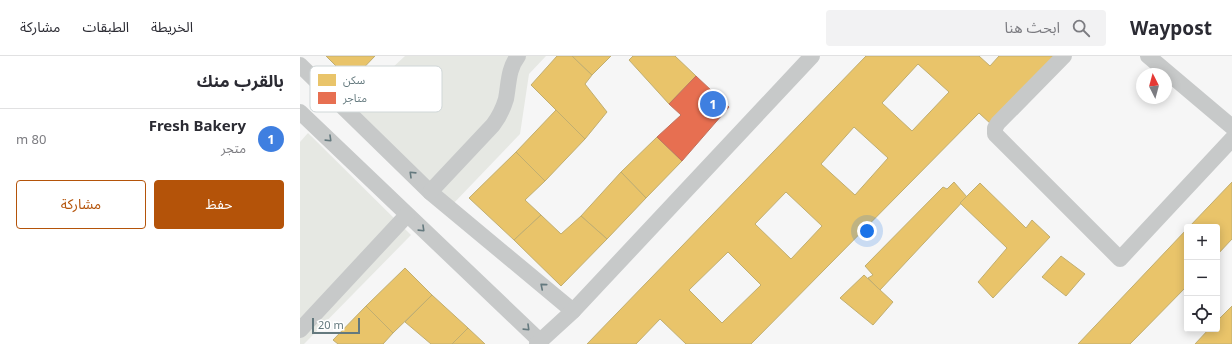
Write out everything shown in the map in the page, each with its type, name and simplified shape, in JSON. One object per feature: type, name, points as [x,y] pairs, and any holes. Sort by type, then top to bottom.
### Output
[{"type":"street","points":[[430,192],[493,125],[505,100],[510,71],[518,56]]},
{"type":"street","points":[[300,112],[538,342],[573,311],[812,56]]},
{"type":"street","points":[[1064,56],[998,123],[995,128],[996,134],[1120,259],[1232,139]]},
{"type":"street","points":[[1148,56],[1232,127]]},
{"type":"street","points":[[300,65],[310,75]]},
{"type":"street","points":[[348,112],[430,192],[573,311]]},
{"type":"street","points":[[300,330],[407,215]]},
{"type":"shaded area","points":[[405,56],[546,56],[529,74],[520,134],[452,205],[353,112],[442,112],[442,66],[394,66]]},
{"type":"shaded area","points":[[308,133],[411,235],[304,344],[300,344],[300,142]]},
{"type":"building: سكن","points":[[326,56],[375,56],[365,66],[336,66]]},
{"type":"building: سكن","points":[[557,56],[572,56],[592,75],[585,84],[607,112],[585,139],[531,85]]},
{"type":"building: سكن","points":[[572,56],[611,56],[592,75]]},
{"type":"building: سكن","points":[[633,56],[675,56],[696,76],[669,104],[629,60]]},
{"type":"building: سكن","points":[[866,56],[979,56],[990,66],[999,56],[1057,56],[992,125],[979,113],[751,344],[686,344],[660,319],[636,344],[587,344]],"holes":[[[918,64],[949,92],[912,131],[882,103]],[[854,127],[888,158],[855,195],[821,164]],[[786,192],[822,226],[791,259],[755,224]],[[728,252],[761,285],[722,323],[689,290]]]},
{"type":"building: سكن","points":[[556,110],[585,139],[545,181],[516,152]]},
{"type":"building: سكن","points":[[657,137],[682,161],[646,198],[621,172]]},
{"type":"building: سكن","points":[[516,152],[545,181],[525,200],[541,215],[514,240],[469,198]]},
{"type":"building: سكن","points":[[621,172],[646,198],[607,239],[581,216]]},
{"type":"building: سكن","points":[[954,182],[967,197],[880,290],[868,278],[873,275],[865,266],[943,187],[947,189]]},
{"type":"building: سكن","points":[[1232,182],[1232,239],[1220,252],[1220,224],[1192,224]]},
{"type":"building: سكن","points":[[980,183],[1026,228],[1032,220],[1050,237],[993,298],[978,282],[1007,248],[960,203]]},
{"type":"building: سكن","points":[[541,215],[561,234],[581,216],[607,239],[561,286],[514,240]]},
{"type":"building: سكن","points":[[1184,232],[1184,289],[1130,344],[1078,344]]},
{"type":"building: سكن","points":[[1061,256],[1085,274],[1066,296],[1042,277]]},
{"type":"building: سكن","points":[[405,268],[432,295],[393,333],[366,306]]},
{"type":"building: سكن","points":[[864,275],[893,302],[873,325],[840,298]]},
{"type":"building: سكن","points":[[432,295],[468,328],[452,344],[431,344],[405,322]]},
{"type":"building: سكن","points":[[366,306],[393,333],[383,344],[338,344],[333,340]]},
{"type":"building: سكن","points":[[1232,306],[1232,344],[1195,344],[1206,332],[1220,332],[1220,318]]},
{"type":"building: سكن","points":[[468,328],[485,344],[452,344]]},
{"type":"building: متاجر","points":[[696,76],[729,107],[682,161],[657,137],[681,115],[669,104]]},
{"type":"place","name":"Fresh Bakery","points":[[713,104]]}]
